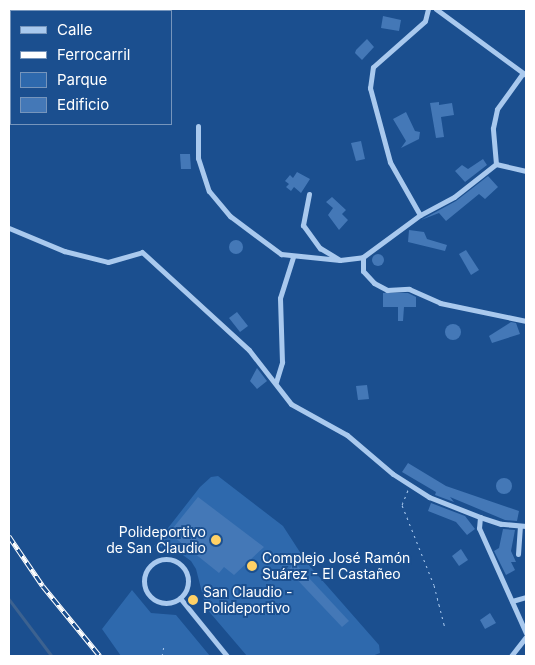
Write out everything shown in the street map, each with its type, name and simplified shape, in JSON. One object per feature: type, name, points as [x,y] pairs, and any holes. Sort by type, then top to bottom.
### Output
[{"type":"street","points":[[420,215],[390,162],[370,88],[374,67],[425,20],[428,9]]},
{"type":"street","points":[[436,9],[466,28],[503,61],[524,74],[497,109],[493,128],[496,164]]},
{"type":"street","points":[[198,126],[198,158],[209,191],[230,216],[281,254],[293,256],[340,260],[363,257],[420,215],[454,197],[496,164]]},
{"type":"street","points":[[496,164],[526,171]]},
{"type":"street","points":[[309,194],[303,225],[320,248],[340,260]]},
{"type":"street","points":[[9,228],[64,251],[108,262],[142,252],[250,350],[291,404],[347,435],[411,486],[429,497],[480,516],[526,526]]},
{"type":"street","points":[[276,382],[282,362],[280,298],[293,256]]},
{"type":"street","points":[[363,257],[363,271],[374,283],[387,290],[409,289],[440,303],[526,321]]},
{"type":"street","points":[[480,516],[479,528],[526,633]]},
{"type":"street","points":[[518,554],[520,526]]},
{"type":"street","points":[[163,559],[170,559],[182,568],[188,581],[180,598],[166,602],[153,598],[144,581],[149,566],[163,559]]},
{"type":"street","points":[[512,601],[526,597]]},
{"type":"street","points":[[180,598],[227,656]]},
{"type":"street","points":[[511,656],[526,637]]},
{"type":"path","points":[[411,486],[402,505],[432,579],[445,628]]},
{"type":"path","points":[[162,656],[164,646]]},
{"type":"green space","name":"Complejo José Ramón Suárez - El Castañeo","points":[[218,476],[283,526],[307,563],[379,645],[380,653],[372,656],[247,656],[206,608],[196,569],[191,561],[176,550],[154,546],[200,487],[211,477]]},
{"type":"green space","points":[[132,590],[151,613],[176,615],[210,656],[121,656],[102,629]]},
{"type":"building","points":[[383,16],[401,20],[399,31],[381,28]]},
{"type":"building","points":[[367,39],[374,47],[362,60],[355,53]]},
{"type":"building","points":[[439,102],[439,105],[452,103],[454,115],[441,117],[444,137],[436,138],[430,103]]},
{"type":"building","points":[[406,112],[415,131],[420,132],[419,139],[401,148],[406,141],[393,119]]},
{"type":"building","points":[[361,141],[365,159],[356,161],[351,143]]},
{"type":"building","points":[[180,154],[190,154],[191,169],[181,169]]},
{"type":"building","points":[[483,159],[487,165],[465,182],[455,171],[462,165],[468,169]]},
{"type":"building","points":[[297,172],[310,179],[301,193],[294,187],[291,191],[286,187],[289,184],[285,181],[290,175],[293,178]]},
{"type":"building","points":[[488,176],[498,187],[485,199],[479,194],[446,221],[439,213],[421,220],[456,201]]},
{"type":"building","points":[[332,197],[346,210],[342,214],[348,220],[339,230],[328,215],[333,208],[326,202]]},
{"type":"building","points":[[409,230],[424,232],[427,239],[447,245],[445,251],[408,242]]},
{"type":"building","points":[[233,240],[239,240],[243,247],[239,254],[233,254],[229,250],[229,244]]},
{"type":"building","points":[[466,250],[479,270],[471,275],[459,254]]},
{"type":"building","points":[[380,254],[383,255],[383,265],[376,266],[373,265],[372,258],[373,255]]},
{"type":"building","points":[[383,293],[408,293],[416,297],[416,307],[404,307],[403,321],[398,321],[398,307],[383,307]]},
{"type":"building","points":[[237,312],[248,326],[240,332],[229,318]]},
{"type":"building","points":[[511,322],[516,323],[520,334],[492,343],[489,336]]},
{"type":"building","points":[[450,324],[456,324],[461,329],[459,338],[450,340],[445,335],[445,329]]},
{"type":"building","points":[[257,368],[267,381],[257,389],[250,381]]},
{"type":"building","points":[[367,385],[369,399],[358,400],[356,386]]},
{"type":"building","points":[[408,463],[446,486],[519,511],[517,521],[505,520],[450,497],[454,502],[435,495],[436,492],[402,472]]},
{"type":"building","points":[[504,478],[510,480],[512,486],[510,492],[504,494],[498,492],[496,486],[498,480]]},
{"type":"building","name":"Polideportivo de San Claudio","points":[[198,497],[264,547],[234,575],[224,567],[219,573],[169,533]]},
{"type":"building","points":[[431,503],[465,516],[475,529],[467,535],[456,522],[428,511]]},
{"type":"building","points":[[503,529],[515,530],[511,551],[516,562],[511,562],[515,570],[506,575],[494,551],[499,548]]},
{"type":"building","points":[[461,549],[468,560],[459,566],[452,556]]},
{"type":"building","points":[[295,563],[349,621],[342,627],[288,570]]},
{"type":"building","points":[[490,613],[496,623],[485,629],[480,620]]},
{"type":"waterway","points":[[9,599],[52,656]]},
{"type":"railway","points":[[9,536],[43,586],[100,656]]},
{"type":"place","name":"Polideportivo de San Claudio","points":[[216,540]]},
{"type":"place","name":"Complejo José Ramón Suárez - El Castañeo","points":[[252,566]]},
{"type":"place","name":"San Claudio - Polideportivo","points":[[193,600]]}]
